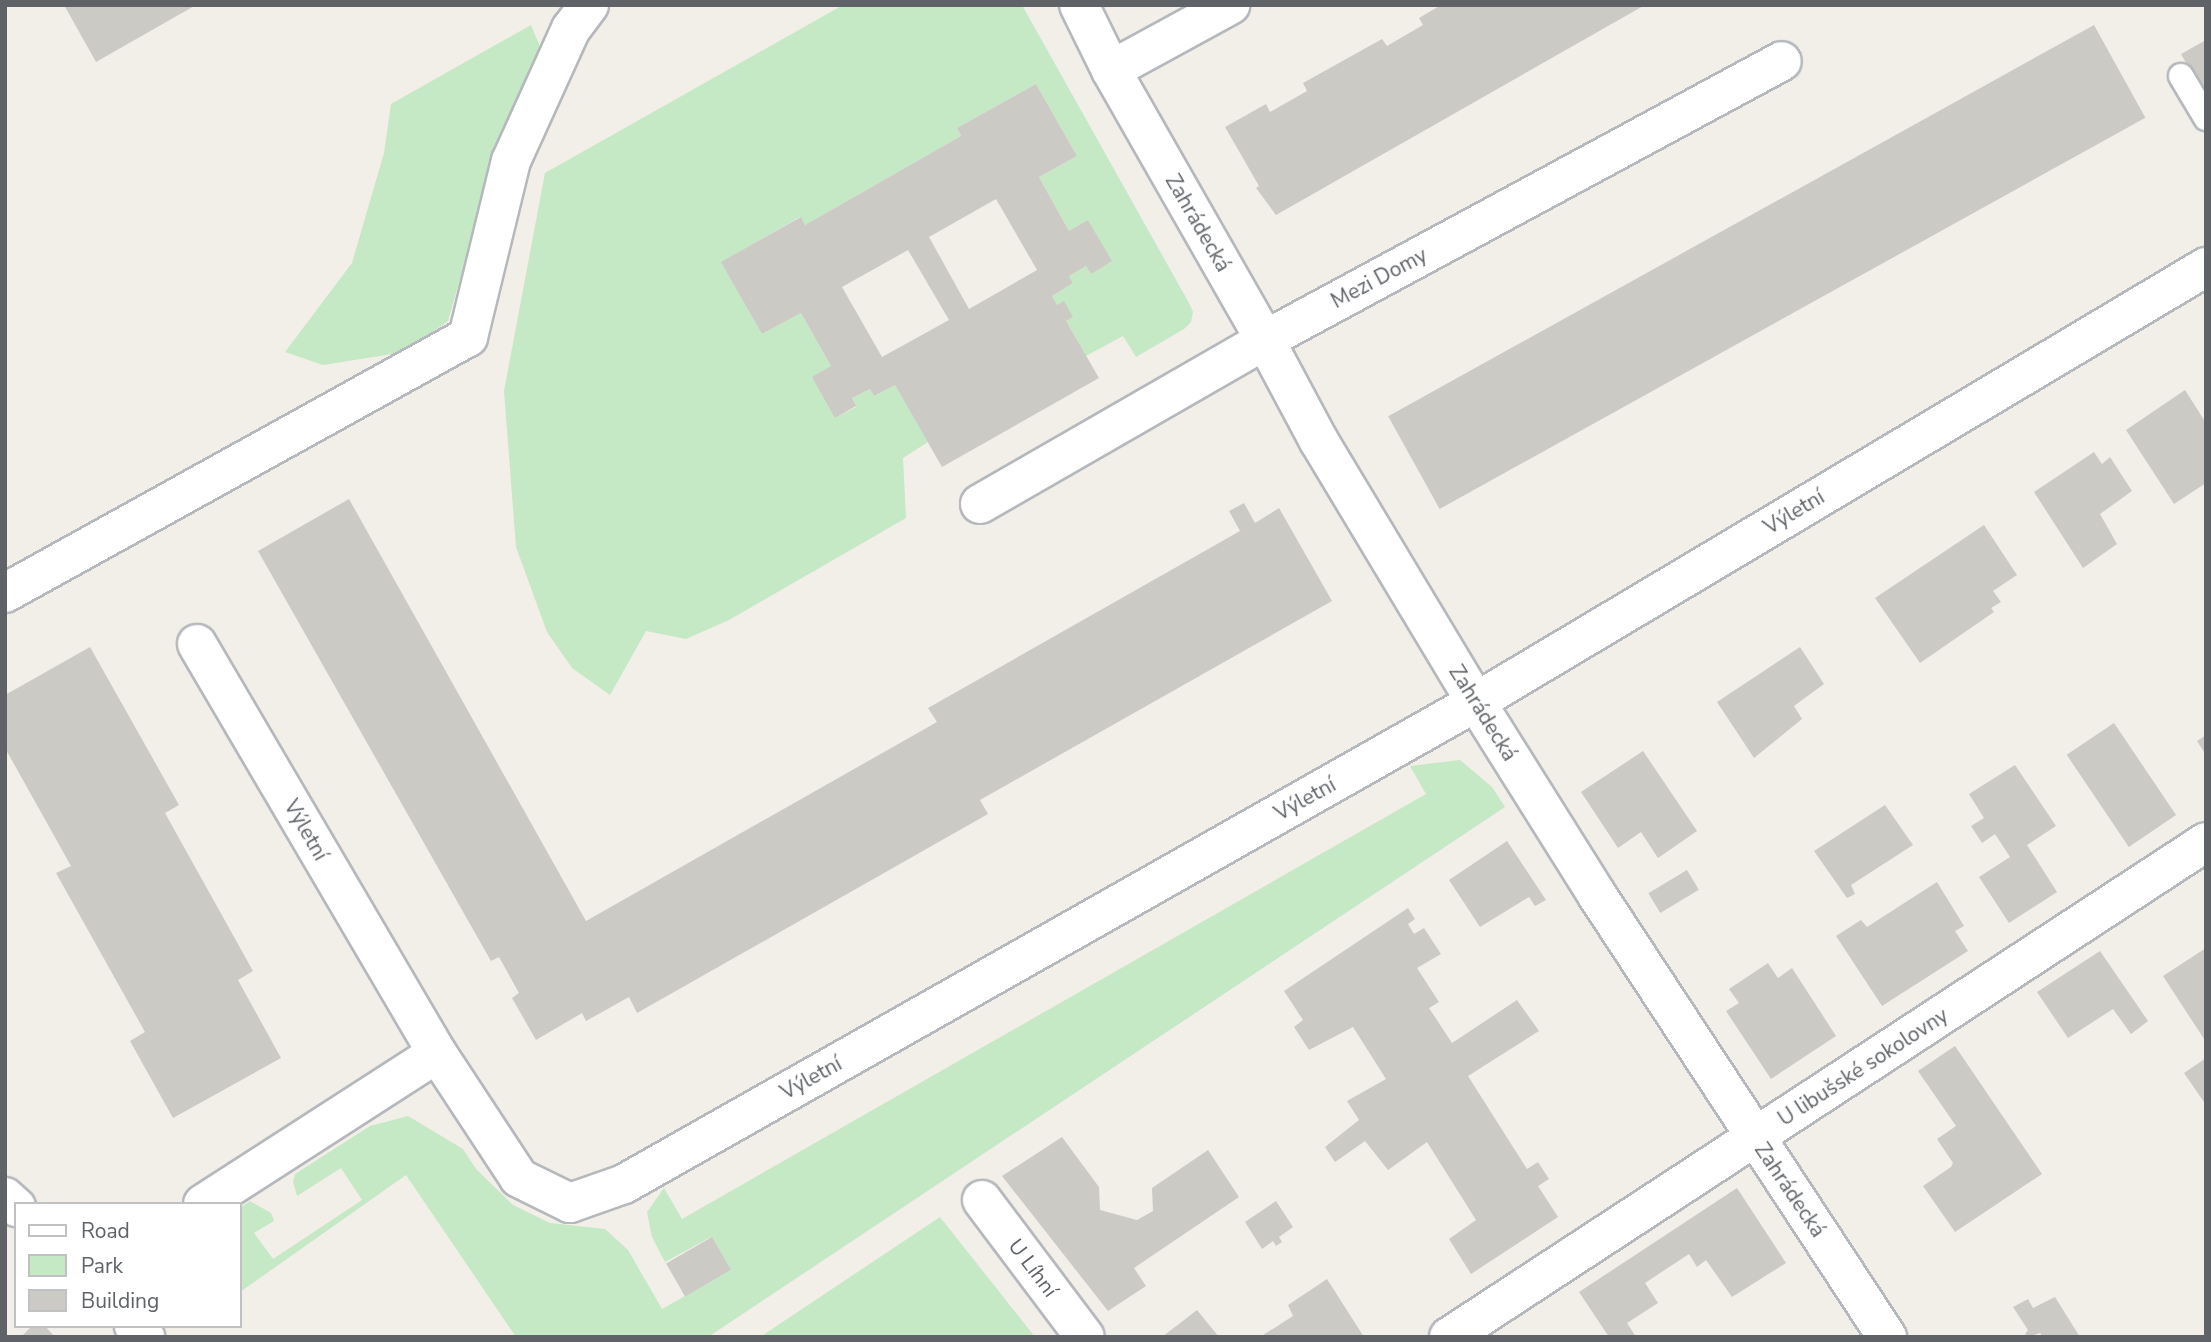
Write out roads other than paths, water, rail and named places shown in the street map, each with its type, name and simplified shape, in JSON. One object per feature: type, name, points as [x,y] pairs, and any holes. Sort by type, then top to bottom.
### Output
[{"type":"street","points":[[5,593],[468,337],[511,161],[571,29],[589,5]]},
{"type":"street","name":"Zahrádecká","points":[[1079,5],[1111,70],[1265,340],[1319,441],[1476,702],[1755,1137],[1887,1337]]},
{"type":"street","points":[[1111,70],[1230,5]]},
{"type":"street","name":"Mezi Domy","points":[[980,504],[1265,340],[1782,61]]},
{"type":"street","name":"Výletní","points":[[197,644],[436,1053],[519,1178],[570,1203],[624,1184],[1476,702],[2206,267]]},
{"type":"street","name":"U libušské sokolovny","points":[[1449,1337],[2206,842]]},
{"type":"street","points":[[206,1202],[436,1053]]},
{"type":"street","name":"U Líhní","points":[[982,1200],[1084,1337]]},
{"type":"lane","points":[[2181,76],[2206,118]]}]
